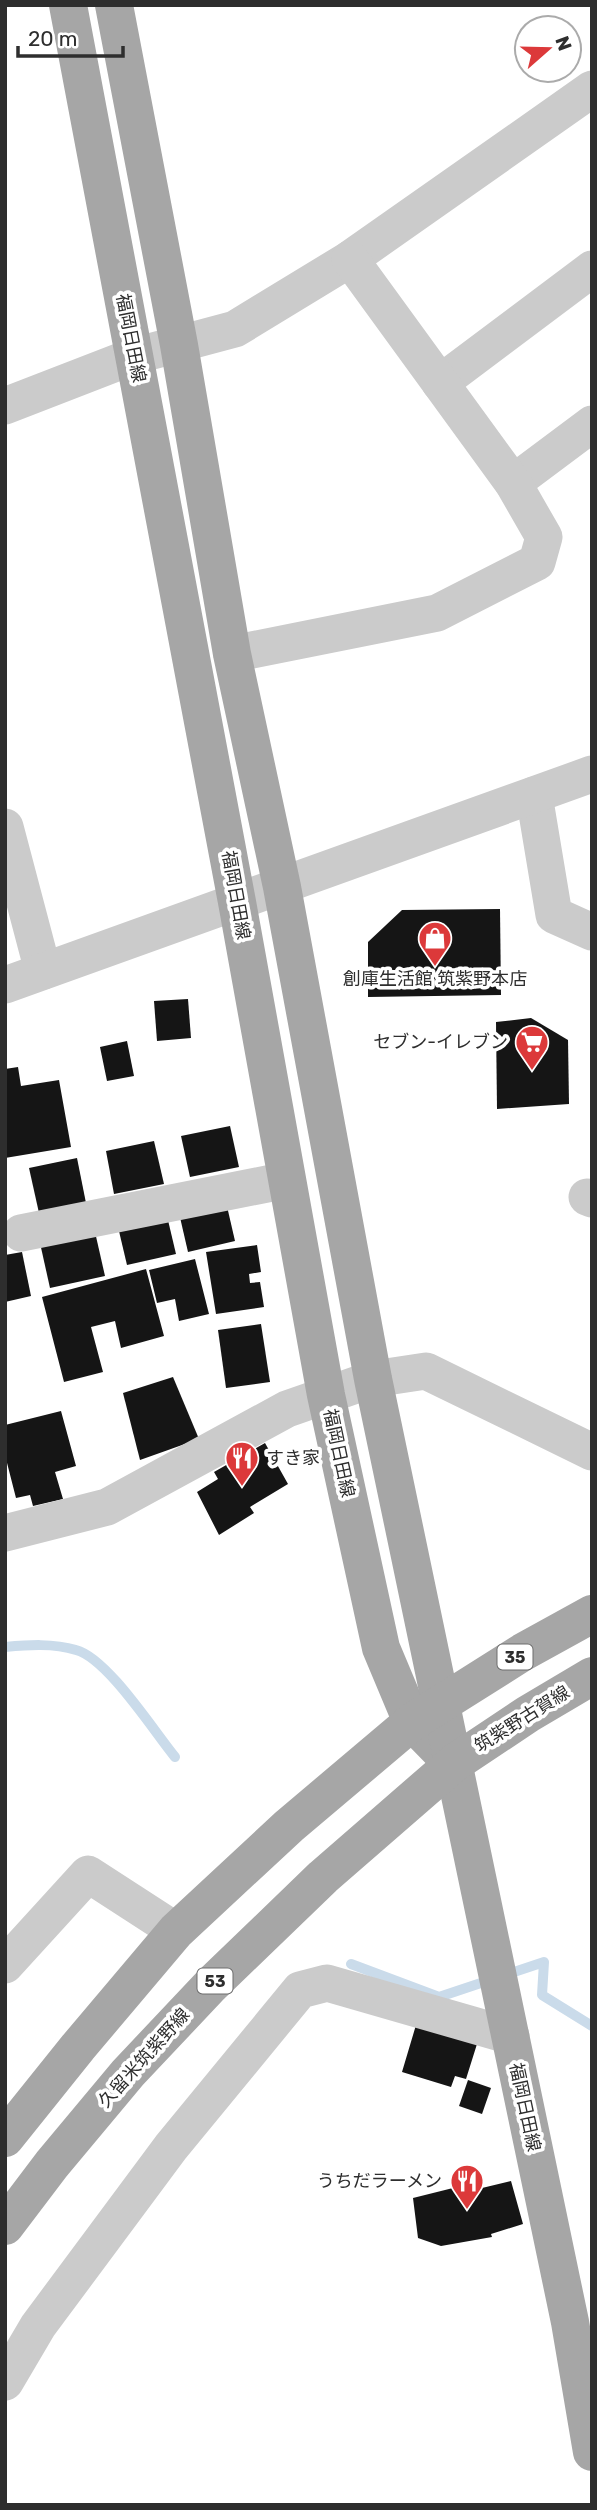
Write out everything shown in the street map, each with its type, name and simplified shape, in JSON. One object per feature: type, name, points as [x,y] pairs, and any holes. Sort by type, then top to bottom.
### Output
[{"type":"main road","name":"福岡日田線","points":[[68,5],[237,902],[326,1395],[381,1648],[426,1713],[453,1764],[510,2036],[581,2322],[592,2452]]},
{"type":"main road","name":"福岡日田線","points":[[114,5],[179,345],[232,654],[282,887],[373,1379],[426,1713]]},
{"type":"main road","name":"35","points":[[426,1713],[592,1614]]},
{"type":"main road","name":"筑紫野古賀線","points":[[453,1764],[528,1714],[592,1676]]},
{"type":"main road","points":[[5,2138],[176,1931],[289,1826],[426,1713]]},
{"type":"main road","name":"久留米筑紫野線","points":[[5,2226],[52,2164],[128,2073],[211,1985],[323,1877],[453,1764]]},
{"type":"street","points":[[5,406],[134,356],[235,329],[350,259],[592,89]]},
{"type":"street","points":[[232,654],[438,613],[537,562],[544,537],[513,483],[350,259]]},
{"type":"street","points":[[440,383],[592,269]]},
{"type":"street","points":[[513,483],[592,424]]},
{"type":"street","points":[[5,985],[592,775]]},
{"type":"street","points":[[534,795],[554,915],[592,932]]},
{"type":"street","points":[[5,827],[43,971]]},
{"type":"street","points":[[21,1233],[287,1180]]},
{"type":"street","points":[[5,1533],[107,1507],[287,1409],[373,1379],[426,1371],[592,1452]]},
{"type":"street","points":[[5,1965],[88,1874],[176,1931]]},
{"type":"street","points":[[5,2382],[38,2326],[171,2147],[300,1990],[327,1983],[510,2036]]},
{"type":"building","name":"創庫生活館 筑紫野本店","points":[[500,909],[501,995],[368,997],[368,942],[402,910]]},
{"type":"building","points":[[188,999],[191,1038],[157,1041],[154,1001]]},
{"type":"building","name":"セブン-イレブン","points":[[531,1018],[568,1040],[569,1104],[497,1109],[496,1022]]},
{"type":"building","points":[[127,1041],[134,1076],[107,1081],[100,1047]]},
{"type":"building","points":[[18,1067],[21,1086],[59,1080],[71,1147],[5,1158],[5,1069]]},
{"type":"building","points":[[230,1126],[239,1167],[190,1177],[181,1136]]},
{"type":"building","points":[[154,1141],[164,1184],[114,1194],[106,1151]]},
{"type":"building","points":[[77,1158],[86,1203],[39,1213],[29,1168]]},
{"type":"building","points":[[226,1202],[235,1241],[188,1252],[179,1213]]},
{"type":"building","points":[[167,1216],[176,1254],[127,1265],[118,1227]]},
{"type":"building","points":[[95,1232],[105,1276],[50,1288],[40,1243]]},
{"type":"building","points":[[257,1245],[261,1272],[249,1274],[250,1283],[260,1282],[264,1307],[216,1314],[206,1252]]},
{"type":"building","points":[[22,1252],[31,1296],[5,1302],[5,1255]]},
{"type":"building","points":[[195,1259],[209,1314],[179,1321],[175,1299],[157,1303],[149,1270]]},
{"type":"building","points":[[146,1269],[164,1336],[121,1348],[115,1321],[91,1327],[103,1372],[64,1382],[42,1297]]},
{"type":"building","points":[[261,1324],[270,1382],[226,1388],[218,1330]]},
{"type":"building","points":[[173,1377],[199,1439],[140,1460],[123,1393]]},
{"type":"building","points":[[61,1411],[76,1466],[55,1472],[63,1499],[33,1506],[30,1495],[16,1498],[5,1455],[5,1425]]},
{"type":"building","name":"すき家","points":[[265,1443],[288,1484],[250,1507],[254,1513],[219,1535],[197,1492],[218,1479],[214,1472]]},
{"type":"building","points":[[416,2025],[477,2044],[466,2079],[455,2076],[451,2087],[402,2072]]},
{"type":"building","points":[[468,2080],[491,2088],[482,2114],[459,2106]]},
{"type":"building","name":"うちだラーメン","points":[[481,2181],[482,2188],[511,2181],[523,2224],[491,2234],[492,2237],[441,2246],[418,2238],[413,2198]]},
{"type":"waterway","points":[[5,1647],[58,1646],[88,1656],[115,1680],[175,1757]]},
{"type":"waterway","points":[[351,1964],[439,1997],[544,1962],[542,1995],[592,2026]]},
{"type":"place","name":"創庫生活館 筑紫野本店","points":[[435,968]]},
{"type":"place","name":"セブン-イレブン","points":[[532,1072]]},
{"type":"place","name":"すき家","points":[[242,1488]]},
{"type":"place","name":"うちだラーメン","points":[[467,2211]]}]
